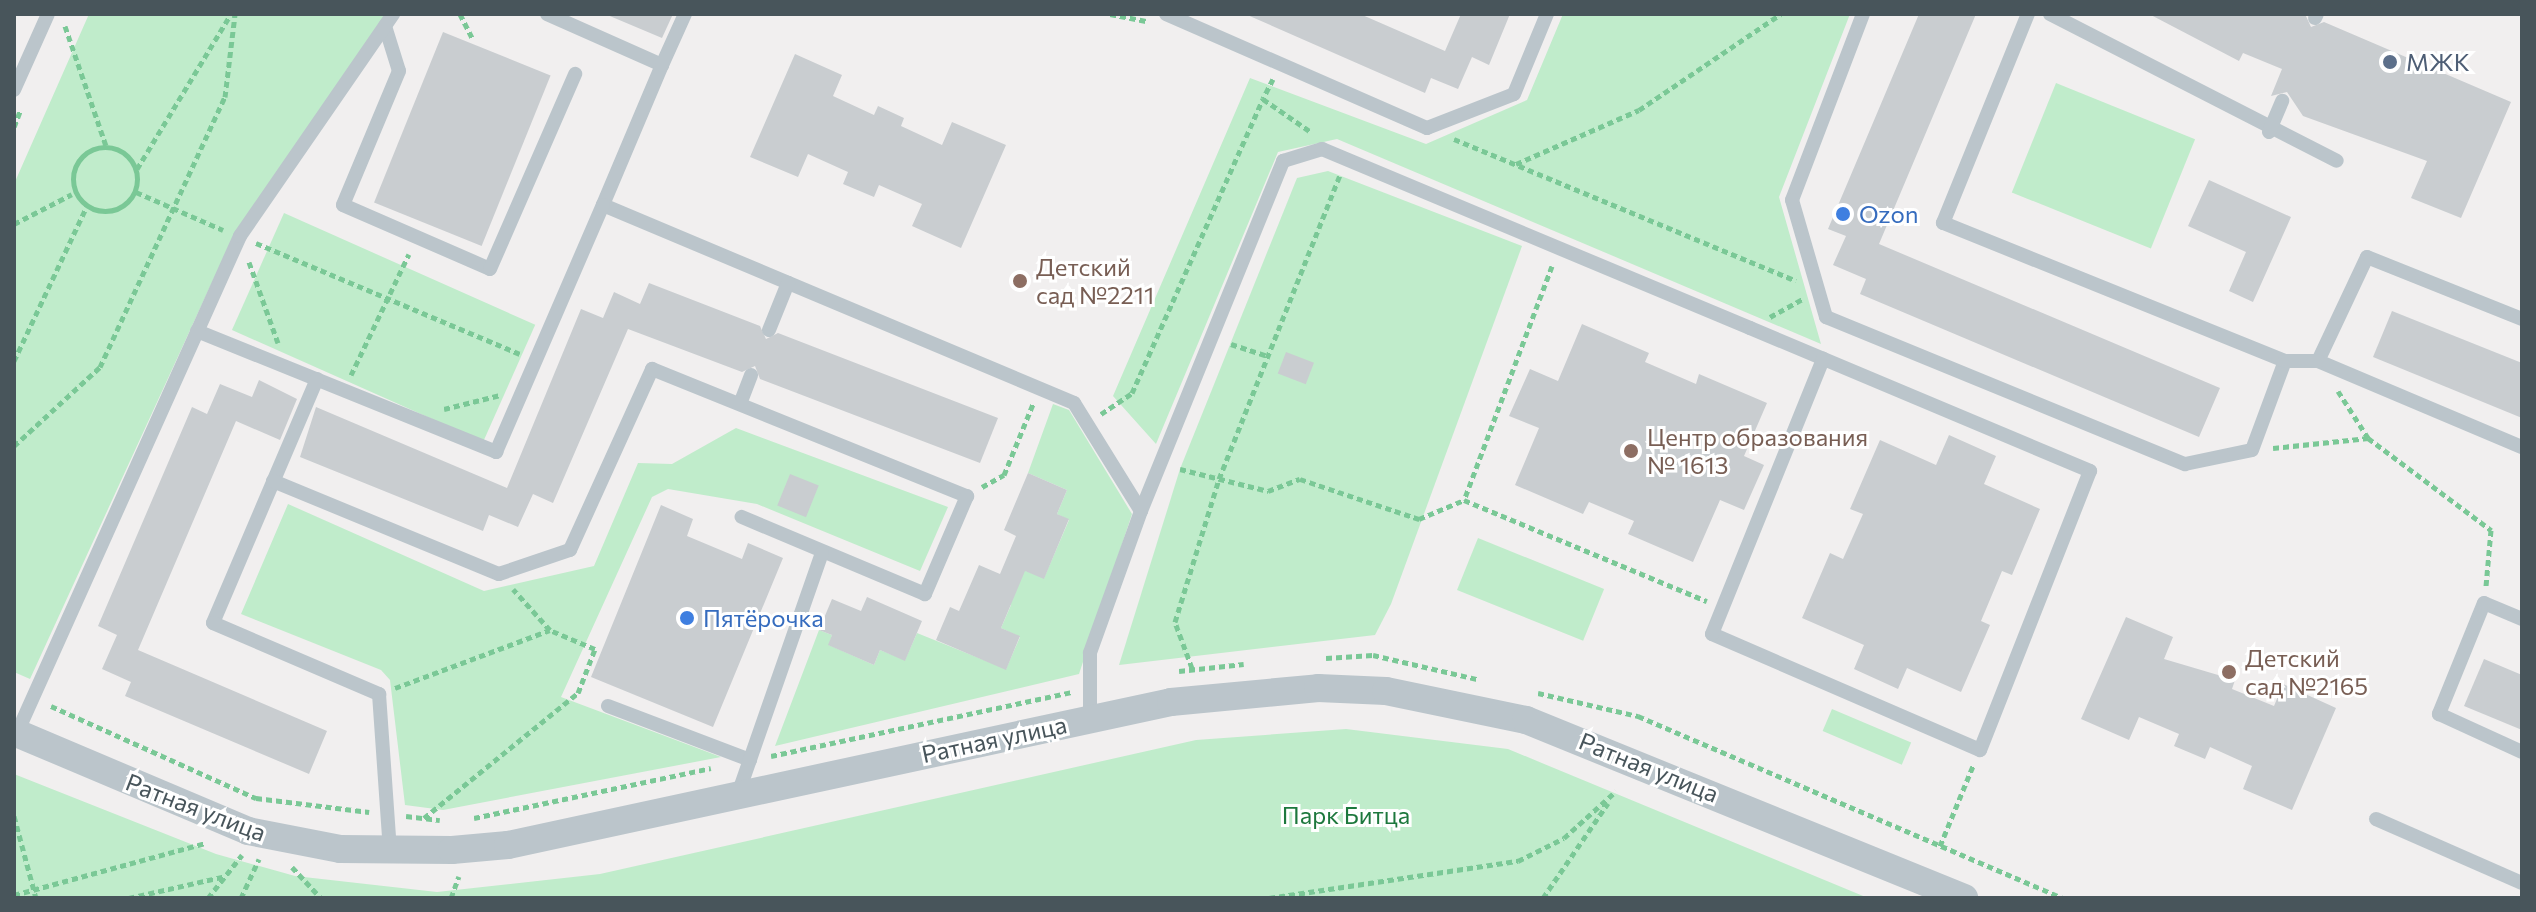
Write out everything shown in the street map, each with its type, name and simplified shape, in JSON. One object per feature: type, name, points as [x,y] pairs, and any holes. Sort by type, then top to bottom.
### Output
[{"type":"street","name":"Ратная улица","points":[[15,732],[248,831],[390,852],[508,845],[1090,718],[1242,692],[1318,688],[1454,701],[1635,760],[1964,898]]},
{"type":"lane","points":[[547,14],[662,65]]},
{"type":"lane","points":[[197,331],[496,452],[685,14]]},
{"type":"lane","points":[[1165,15],[1427,128],[1514,94],[1547,14]]},
{"type":"lane","points":[[1863,14],[1792,200],[1826,317],[2185,464],[2252,450],[2285,361]]},
{"type":"lane","points":[[2028,14],[1943,223],[2285,361],[2318,361],[2522,447]]},
{"type":"lane","points":[[2050,14],[2204,87],[2269,132],[2337,161]]},
{"type":"lane","points":[[14,90],[55,15]]},
{"type":"lane","points":[[15,732],[190,359],[197,331],[240,236],[389,20]]},
{"type":"lane","points":[[389,20],[399,71],[343,205],[490,269],[575,74]]},
{"type":"lane","points":[[2269,132],[2282,101]]},
{"type":"lane","points":[[1090,718],[1090,653],[1141,511],[1283,161],[1322,149],[1558,247],[2090,471],[1980,750],[1712,634],[1823,359]]},
{"type":"lane","points":[[603,205],[1074,403],[1141,511]]},
{"type":"lane","points":[[2318,361],[2367,257],[2522,319]]},
{"type":"lane","points":[[769,330],[788,283]]},
{"type":"lane","points":[[273,481],[499,574],[570,550],[652,369],[967,496],[925,594],[742,517]]},
{"type":"lane","points":[[740,404],[751,375]]},
{"type":"lane","points":[[317,379],[213,623],[379,694],[390,852]]},
{"type":"lane","points":[[738,794],[822,553]]},
{"type":"lane","points":[[2522,619],[2484,603],[2439,714],[2522,752]]},
{"type":"lane","points":[[608,706],[750,760]]},
{"type":"lane","points":[[2376,819],[2522,883]]},
{"type":"path","points":[[136,192],[137,169],[233,14]]},
{"type":"path","points":[[14,446],[100,367],[177,213],[225,97],[233,14]]},
{"type":"path","points":[[460,14],[473,40]]},
{"type":"path","points":[[1110,14],[1137,23],[1165,15]]},
{"type":"path","points":[[1515,164],[1639,110],[1781,14]]},
{"type":"path","points":[[55,15],[106,146]]},
{"type":"path","points":[[1087,424],[1132,393],[1281,65]]},
{"type":"path","points":[[1263,99],[1304,121]]},
{"type":"path","points":[[1427,128],[1818,290]]},
{"type":"path","points":[[106,146],[124,152],[137,169]]},
{"type":"path","points":[[72,194],[76,165],[106,146]]},
{"type":"path","points":[[1192,668],[1175,622],[1219,479],[1346,159]]},
{"type":"path","points":[[136,192],[177,213],[240,236],[535,361]]},
{"type":"path","points":[[72,194],[87,206],[108,211],[136,192]]},
{"type":"path","points":[[14,224],[72,194]]},
{"type":"path","points":[[14,361],[87,206]]},
{"type":"path","points":[[240,236],[286,367]]},
{"type":"path","points":[[343,390],[386,298],[419,238]]},
{"type":"path","points":[[1464,500],[1558,247]]},
{"type":"path","points":[[1750,328],[1818,290]]},
{"type":"path","points":[[1211,338],[1268,356]]},
{"type":"path","points":[[2318,361],[2368,438],[2491,530],[2484,603]]},
{"type":"path","points":[[967,496],[1004,475],[1039,388]]},
{"type":"path","points":[[412,418],[523,389]]},
{"type":"path","points":[[2252,450],[2368,438]]},
{"type":"path","points":[[1160,464],[1268,491],[1300,479],[1419,519],[1464,500],[1723,608]]},
{"type":"path","points":[[423,818],[578,693],[595,649],[550,630],[499,574]]},
{"type":"path","points":[[379,694],[550,630]]},
{"type":"path","points":[[1940,846],[1974,765]]},
{"type":"path","points":[[1269,898],[1518,861],[1564,838],[1616,791],[1544,898]]},
{"type":"path","points":[[14,816],[36,898]]},
{"type":"path","points":[[14,895],[225,838]]},
{"type":"path","points":[[208,898],[248,847]]},
{"type":"path","points":[[241,898],[265,851]]},
{"type":"path","points":[[451,898],[460,871]]},
{"type":"path","points":[[129,898],[226,876]]},
{"type":"path","points":[[309,887],[321,898]]},
{"type":"path","points":[[1276,898],[1339,898]]},
{"type":"green space","points":[[89,14],[388,14],[214,278],[30,679],[14,672],[14,184]]},
{"type":"green space","points":[[1563,14],[1850,14],[1779,197],[1821,344],[1337,139],[1278,152],[1156,444],[1113,396],[1250,78],[1426,144],[1527,100]]},
{"type":"green space","points":[[2056,83],[2195,139],[2151,249],[2012,192]]},
{"type":"green space","points":[[1328,171],[1522,246],[1391,604],[1375,635],[1119,665],[1180,469],[1297,178]]},
{"type":"green space","points":[[284,213],[535,325],[483,442],[232,330]]},
{"type":"green space","points":[[1053,404],[1069,410],[1132,514],[1079,674],[775,746],[819,630],[832,635],[829,645],[874,665],[880,650],[905,660],[917,633],[1006,669],[1020,637],[1001,628],[1011,605],[999,600],[1013,566],[1044,578],[1069,520],[1057,514],[1067,490],[1028,473]]},
{"type":"green space","points":[[736,428],[948,507],[920,571],[757,504],[668,489],[652,497],[561,697],[721,757],[443,810],[405,805],[390,680],[381,670],[241,614],[288,504],[484,591],[594,566],[638,463],[672,464]]},
{"type":"green space","points":[[1478,538],[1604,589],[1583,641],[1457,590]]},
{"type":"green space","points":[[1832,709],[1911,743],[1902,765],[1823,731]]},
{"type":"green space","name":"Парк Битца","points":[[1346,729],[1508,749],[1868,898],[14,898],[14,774],[216,854],[295,876],[437,892],[600,874],[1196,740]]},
{"type":"building","points":[[605,14],[673,14],[662,38]]},
{"type":"building","points":[[1245,14],[1360,14],[1445,51],[1461,14],[1510,14],[1489,65],[1472,57],[1458,89],[1431,78],[1425,93]]},
{"type":"building","points":[[1919,14],[1976,14],[1879,244],[2220,388],[2199,437],[1860,294],[1866,279],[1833,265],[1846,236],[1828,229]]},
{"type":"building","points":[[2149,14],[2305,14],[2311,27],[2324,22],[2511,102],[2461,218],[2411,198],[2427,161],[2303,116],[2287,92],[2271,96],[2282,69],[2243,53],[2239,61]]},
{"type":"building","points":[[443,32],[551,75],[482,246],[374,203]]},
{"type":"building","points":[[795,54],[842,75],[833,96],[874,115],[878,106],[904,118],[901,126],[942,145],[952,122],[1006,145],[961,248],[912,226],[922,204],[879,185],[874,197],[843,184],[848,172],[808,154],[798,177],[750,157]]},
{"type":"building","points":[[2209,180],[2291,217],[2253,302],[2229,291],[2246,252],[2188,226]]},
{"type":"building","points":[[649,283],[760,326],[766,339],[778,333],[998,418],[980,463],[760,379],[755,366],[742,372],[628,329],[553,503],[533,494],[518,527],[489,515],[483,531],[300,457],[316,407],[507,488],[581,309],[603,318],[614,292],[640,304]]},
{"type":"building","points":[[2392,311],[2522,363],[2522,418],[2373,357]]},
{"type":"building","points":[[1582,324],[1649,353],[1645,362],[1696,384],[1699,374],[1767,403],[1744,456],[1764,465],[1744,510],[1720,500],[1693,562],[1628,534],[1634,521],[1589,502],[1583,514],[1515,485],[1539,428],[1509,416],[1530,369],[1558,381]]},
{"type":"building","points":[[1286,352],[1314,363],[1306,384],[1278,373]]},
{"type":"building","points":[[259,380],[297,399],[280,440],[236,421],[138,650],[327,731],[309,774],[125,696],[131,682],[102,669],[117,635],[98,626],[192,407],[207,414],[220,384],[252,397]]},
{"type":"building","points":[[1949,435],[1996,456],[1984,484],[2040,509],[2012,575],[2002,571],[1981,621],[1990,625],[1961,692],[1907,668],[1898,689],[1854,669],[1864,645],[1802,618],[1830,553],[1843,559],[1863,514],[1850,509],[1880,440],[1936,465]]},
{"type":"building","points":[[1028,473],[1067,490],[1057,514],[1069,519],[1044,579],[1025,571],[1001,628],[1020,636],[1006,670],[936,640],[950,607],[959,611],[979,565],[1000,574],[1016,536],[1004,530]]},
{"type":"building","points":[[790,474],[819,486],[806,517],[777,506]]},
{"type":"building","name":"Пятёрочка","points":[[661,505],[693,519],[687,536],[742,559],[748,543],[783,558],[713,727],[591,677]]},
{"type":"building","points":[[867,597],[922,621],[905,661],[880,650],[874,665],[828,645],[832,635],[819,630],[832,599],[861,611]]},
{"type":"building","name":"Детский сад №2165","points":[[2126,617],[2173,637],[2164,659],[2235,680],[2232,689],[2274,706],[2283,684],[2336,708],[2292,810],[2243,789],[2252,766],[2210,747],[2205,759],[2174,746],[2179,734],[2139,717],[2129,740],[2081,719]]},
{"type":"building","points":[[2484,659],[2522,675],[2522,730],[2464,706]]},
{"type":"place","name":"МЖК","points":[[2390,62]]},
{"type":"place","name":"Ozon","points":[[1843,214]]},
{"type":"place","name":"Детский сад №2211","points":[[1020,281]]},
{"type":"place","name":"Центр образования № 1613","points":[[1631,451]]},
{"type":"place","name":"Пятёрочка","points":[[687,618]]},
{"type":"place","name":"Детский сад №2165","points":[[2229,672]]}]
